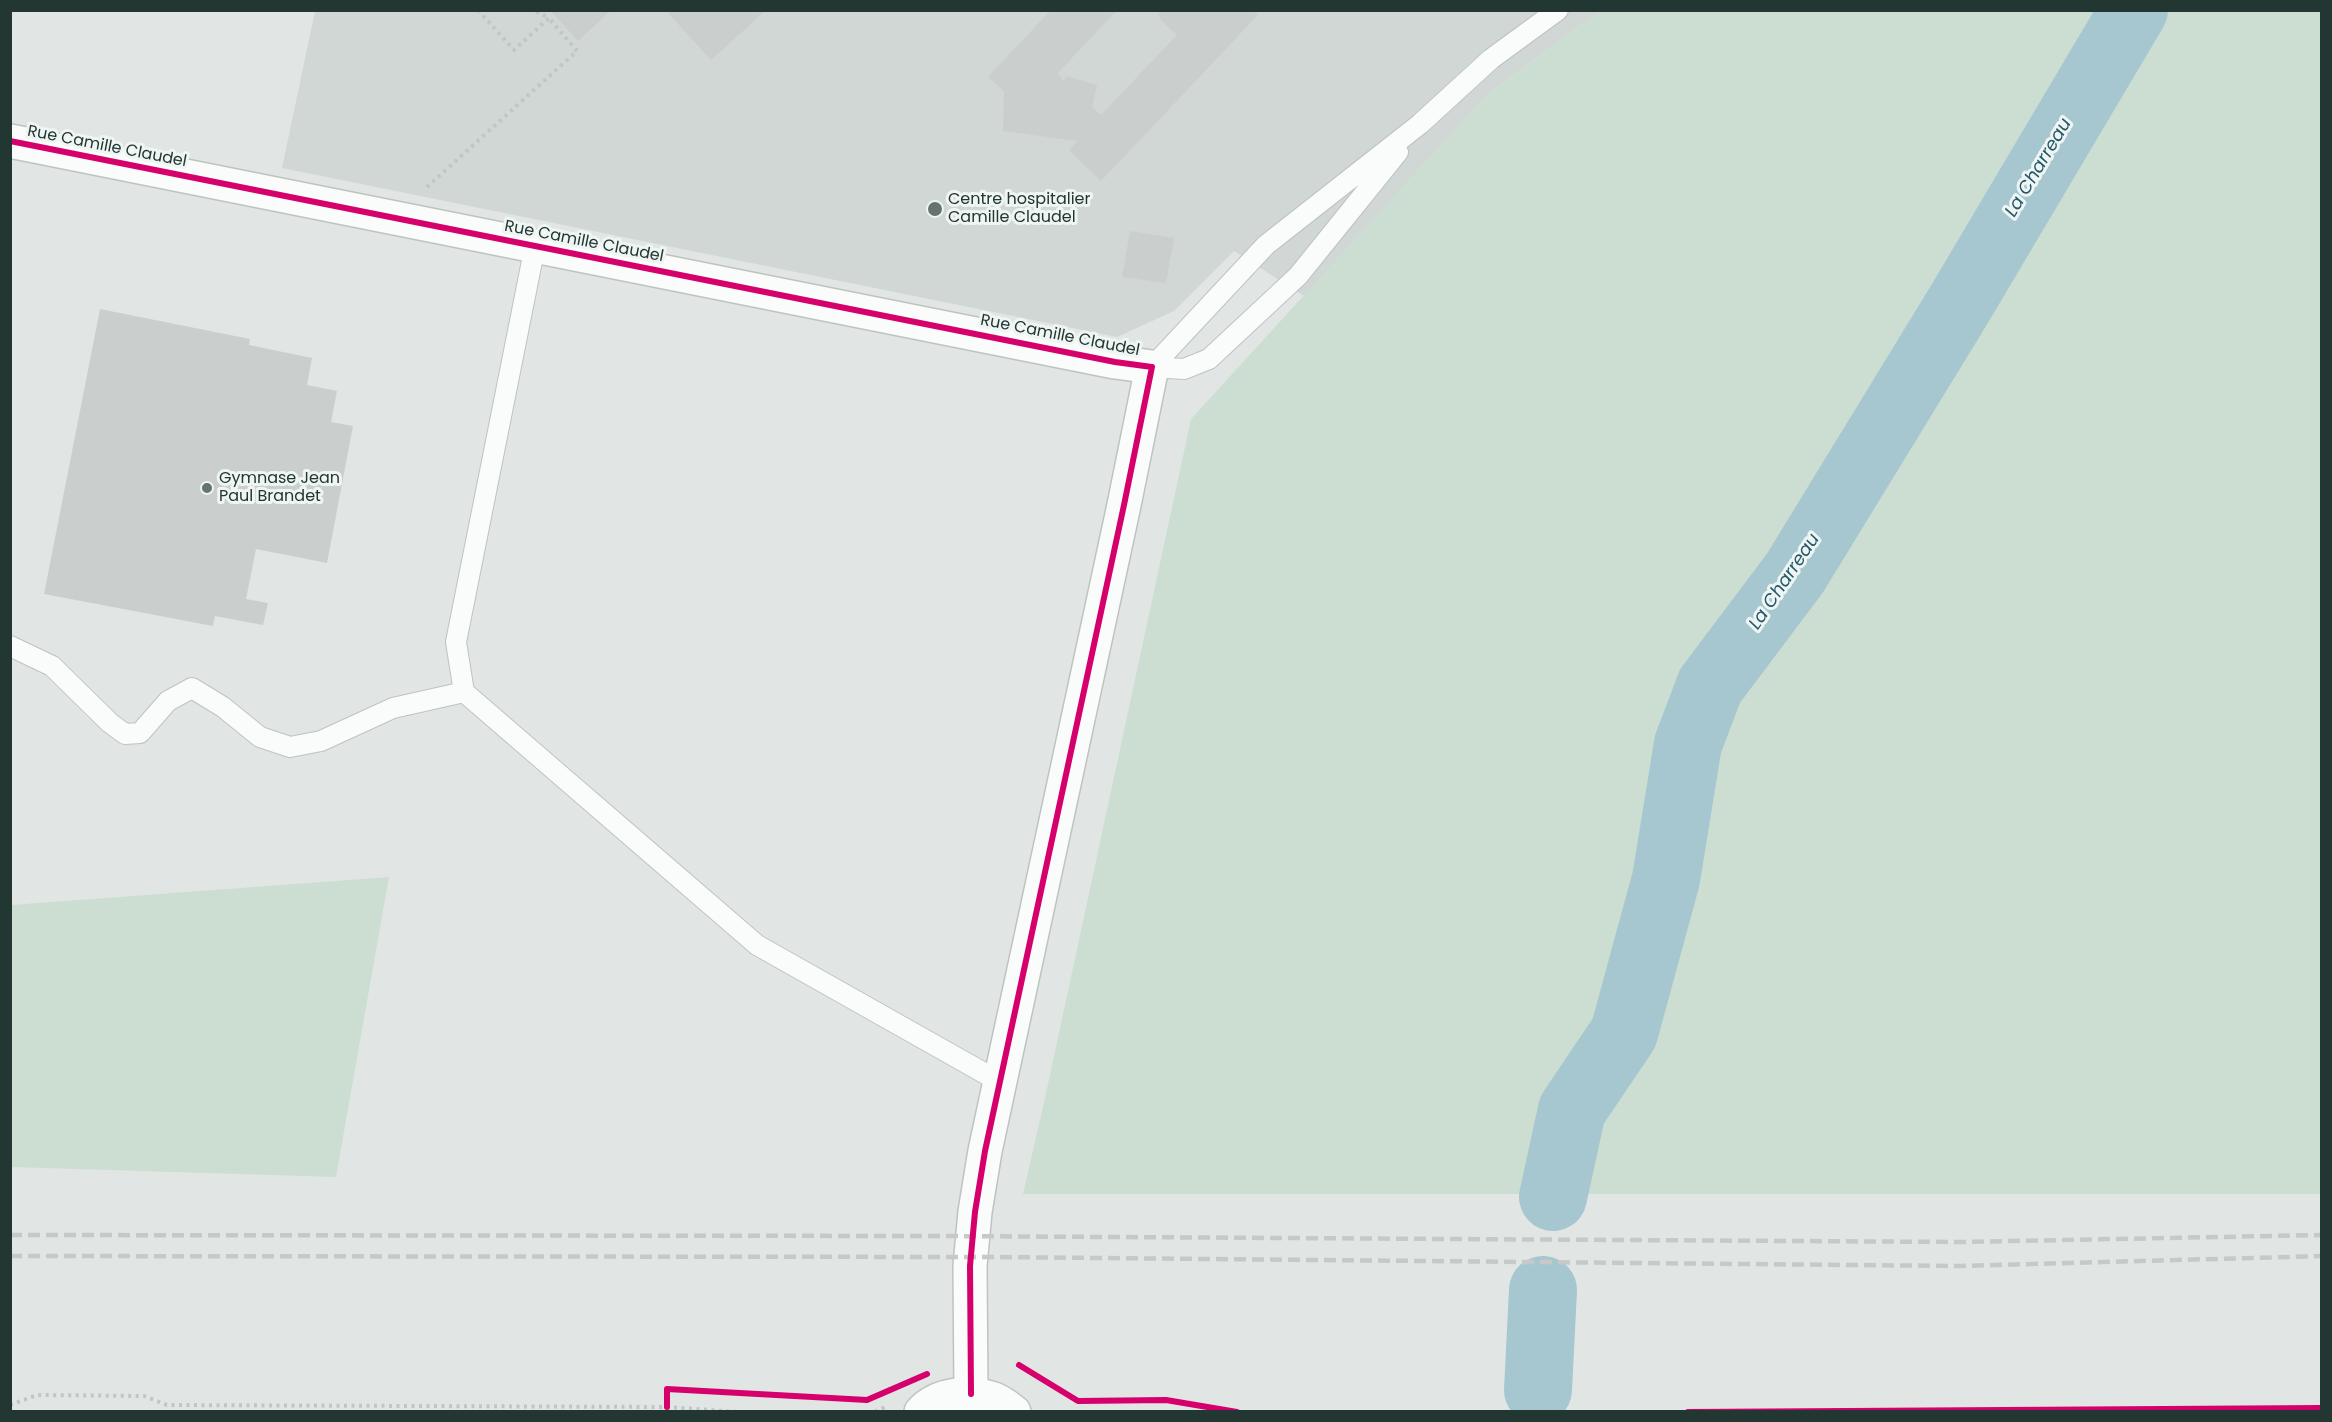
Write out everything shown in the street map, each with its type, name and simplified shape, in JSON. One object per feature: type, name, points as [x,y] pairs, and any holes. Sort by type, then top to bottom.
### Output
[{"type":"street","name":"Rue Camille Claudel","points":[[10,141],[1115,362],[1152,367]]},
{"type":"street","points":[[971,1394],[970,1266],[975,1212],[1000,1082],[1122,517],[1152,367]]},
{"type":"street","points":[[921,1412],[946,1397],[971,1394],[995,1400],[1014,1412]]},
{"type":"lane","points":[[1152,367],[1266,245],[1420,124],[1491,59],[1558,10]]},
{"type":"lane","points":[[1152,367],[1184,369],[1209,359],[1298,276],[1420,124]]},
{"type":"lane","points":[[536,246],[456,642],[464,692],[758,945],[1000,1082]]},
{"type":"lane","points":[[10,646],[52,666],[110,723],[125,734],[140,733],[168,701],[192,688],[223,707],[260,737],[290,747],[321,741],[393,708],[464,692]]},
{"type":"path","points":[[478,10],[514,50],[549,18]]},
{"type":"path","points":[[393,218],[577,51],[549,18],[533,10]]},
{"type":"path","points":[[10,1405],[37,1395],[144,1396],[167,1405],[667,1407],[738,1412]]},
{"type":"path","points":[[667,1398],[667,1407]]},
{"type":"shaded area","name":"Centre hospitalier Camille Claudel","points":[[315,11],[1600,11],[1487,95],[1304,296],[1234,251],[1174,311],[1117,337],[282,168]]},
{"type":"green space","points":[[1600,11],[2321,11],[2321,1194],[1023,1194],[1191,419],[1487,95]]},
{"type":"green space","points":[[389,877],[336,1177],[11,1167],[11,905]]},
{"type":"building","points":[[550,10],[611,10],[578,41]]},
{"type":"building","points":[[670,10],[766,10],[711,60],[668,13]]},
{"type":"building","points":[[1051,10],[1117,10],[1058,73],[1064,82],[1066,76],[1097,85],[1092,107],[1101,115],[1177,35],[1161,20],[1157,10],[1253,10],[1258,15],[1101,181],[1069,150],[1077,141],[1003,131],[1004,91],[988,77]]},
{"type":"building","points":[[1130,231],[1174,238],[1166,283],[1122,277]]},
{"type":"building","name":"Gymnase Jean Paul Brandet","points":[[100,309],[250,339],[249,345],[312,358],[307,385],[337,391],[331,422],[353,426],[327,563],[256,549],[246,599],[268,603],[263,625],[215,616],[213,626],[44,594]]},
{"type":"waterway","name":"La Charreau","points":[[1553,1197],[1572,1110],[1624,1033],[1666,879],[1688,744],[1710,686],[1795,573],[1959,305],[2134,10]]},
{"type":"waterway","name":"La Charreau","points":[[1538,1390],[1543,1290]]},
{"type":"railway","points":[[10,1235],[941,1236],[1961,1242],[2322,1235]]},
{"type":"railway","points":[[10,1256],[991,1257],[1960,1266],[2322,1256]]},
{"type":"cycle path","points":[[10,141],[1115,362],[1152,367],[985,1151],[975,1212],[970,1266],[971,1394]]},
{"type":"cycle path","points":[[1019,1365],[1078,1401],[1166,1400],[1237,1412]]},
{"type":"cycle path","points":[[667,1407],[667,1389],[867,1400],[927,1374]]},
{"type":"cycle path","points":[[1688,1412],[2322,1408]]},
{"type":"place","name":"Centre hospitalier Camille Claudel","points":[[935,209]]},
{"type":"place","name":"Gymnase Jean Paul Brandet","points":[[207,488]]}]
